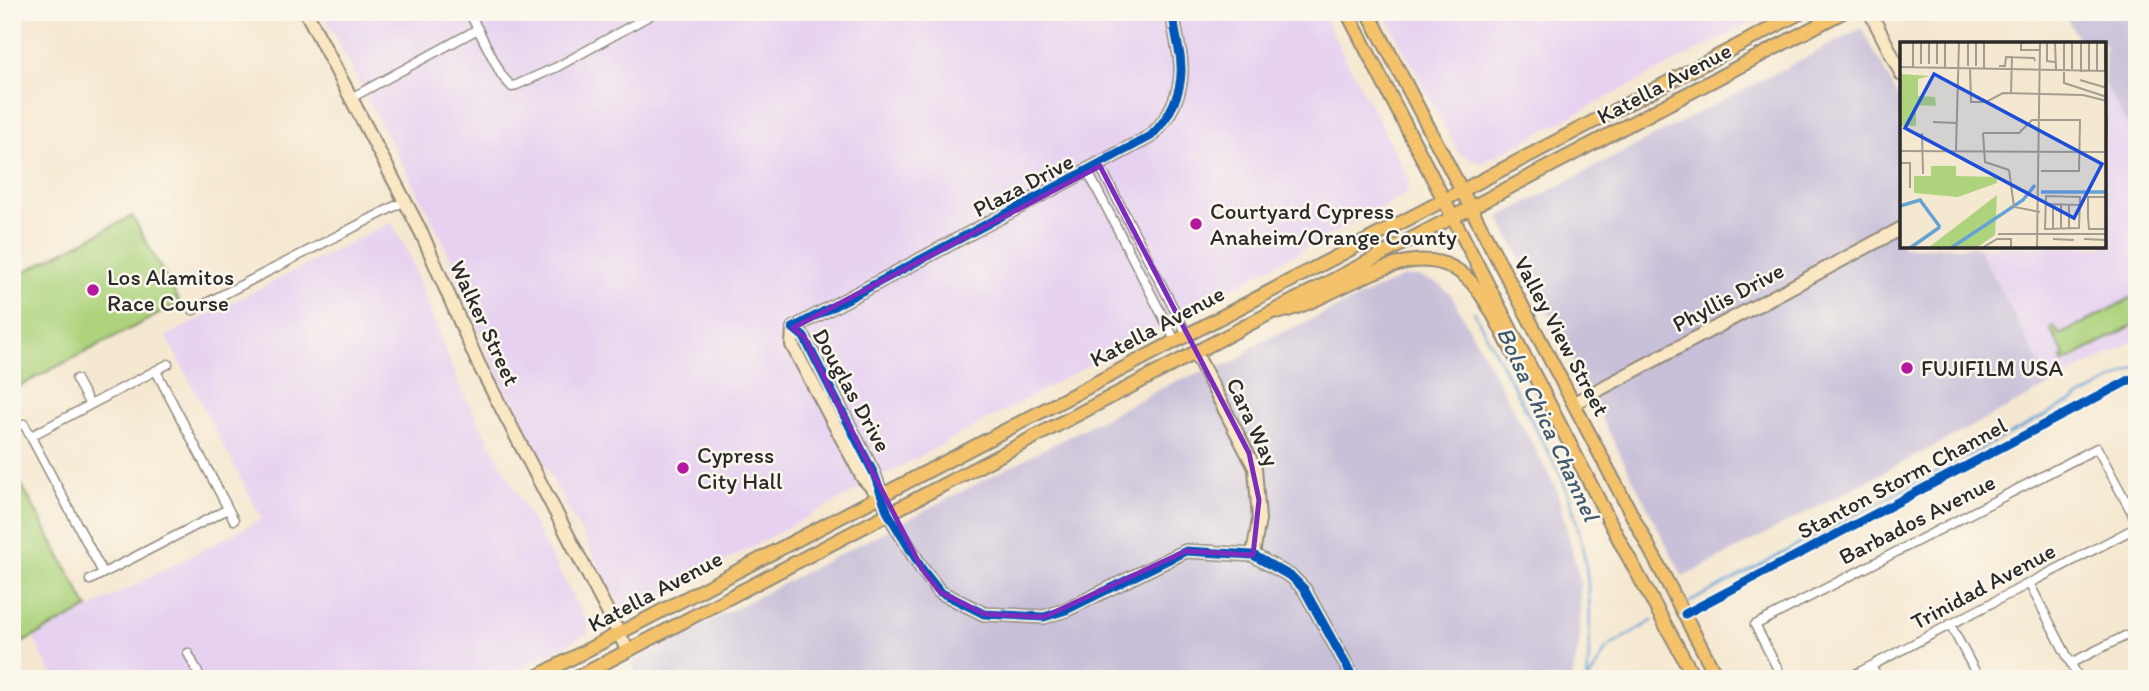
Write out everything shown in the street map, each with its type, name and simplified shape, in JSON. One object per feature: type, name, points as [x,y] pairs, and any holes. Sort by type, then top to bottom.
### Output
[{"type":"main road","name":"Valley View Street","points":[[1347,12],[1549,405],[1695,679]]},
{"type":"main road","name":"Valley View Street","points":[[1368,12],[1718,679]]},
{"type":"main road","name":"Katella Avenue","points":[[532,679],[1802,12]]},
{"type":"main road","name":"Katella Avenue","points":[[574,679],[1843,12]]},
{"type":"main road","points":[[1266,315],[1298,308],[1390,265],[1412,261],[1438,264],[1461,274],[1478,290],[1536,394],[1549,405]]},
{"type":"main road","points":[[1195,352],[1195,345],[1210,321]]},
{"type":"main road","points":[[1177,362],[1188,342],[1181,337]]},
{"type":"street","name":"Walker Street","points":[[306,12],[405,201],[478,363],[628,650]]},
{"type":"street","points":[[469,12],[502,76],[512,87],[654,14]]},
{"type":"street","name":"Plaza Drive","points":[[793,328],[1152,136],[1171,110],[1179,93],[1182,73],[1174,12]]},
{"type":"street","points":[[1870,12],[1900,71]]},
{"type":"street","points":[[351,98],[478,29]]},
{"type":"street","points":[[1094,169],[1181,337]]},
{"type":"street","points":[[1094,169],[1181,337]]},
{"type":"street","points":[[193,310],[405,201]]},
{"type":"street","name":"Phyllis Drive","points":[[1574,403],[1900,229]]},
{"type":"street","name":"Douglas Drive","points":[[793,328],[804,338],[810,349],[874,474],[888,513],[922,569],[940,592],[985,614],[1044,617],[1079,604],[1167,557],[1186,551],[1253,555]]},
{"type":"street","name":"Cara Way","points":[[1195,352],[1255,468],[1259,519],[1253,555]]},
{"type":"street","points":[[31,436],[168,365]]},
{"type":"street","points":[[156,371],[234,520]]},
{"type":"street","points":[[76,379],[90,405]]},
{"type":"street","points":[[24,424],[103,573]]},
{"type":"street","name":"Barbados Avenue","points":[[1783,679],[1755,625],[2097,448],[2137,525]]},
{"type":"street","points":[[90,580],[228,509]]},
{"type":"street","name":"Trinidad Avenue","points":[[1846,679],[2137,525]]},
{"type":"street","points":[[1253,555],[1292,577],[1304,589],[1354,679]]},
{"type":"street","points":[[2029,583],[2079,679]]},
{"type":"street","points":[[1950,624],[1979,679]]},
{"type":"street","points":[[2071,663],[2124,636]]},
{"type":"street","points":[[188,653],[201,679]]},
{"type":"street","points":[[1871,666],[1878,679]]},
{"type":"highlighted area","points":[[1100,166],[1249,453],[1259,500],[1253,555],[1186,551],[1044,617],[984,614],[940,592],[922,569],[804,337],[793,328]]},
{"type":"shaded area","points":[[322,12],[1321,12],[1410,180],[1406,194],[633,611],[621,607],[497,375],[441,237]]},
{"type":"shaded area","points":[[1384,12],[1771,12],[1482,163],[1459,154]]},
{"type":"shaded area","points":[[2063,12],[2137,12],[2137,144],[2107,89],[2107,42],[2080,42]]},
{"type":"shaded area","points":[[1862,28],[1900,100],[1900,248],[1979,248],[2051,385],[1683,577],[1499,217]]},
{"type":"shaded area","points":[[2107,89],[2137,144],[2137,339],[2051,385],[1979,248],[2107,248]]},
{"type":"shaded area","points":[[391,222],[406,248],[459,385],[588,625],[587,634],[501,679],[54,679],[33,638],[262,519],[166,336]]},
{"type":"shaded area","points":[[1404,277],[1419,277],[1439,284],[1451,295],[1556,488],[1580,581],[1580,639],[1572,679],[640,679],[631,662],[1176,381],[1237,361],[1253,346]]},
{"type":"green space","name":"Los Alamitos Race Course","points":[[132,216],[180,303],[12,390],[12,278]]},
{"type":"green space","points":[[2137,295],[2137,323],[2064,362],[2061,359],[2065,356],[2050,328],[2054,326],[2060,335]]},
{"type":"green space","points":[[12,467],[88,608],[12,648]]},
{"type":"waterway","name":"Bolsa Chica Channel","points":[[1474,312],[1563,480],[1572,505],[1587,578],[1590,627],[1587,679]]},
{"type":"waterway","name":"Stanton Storm Channel","points":[[1690,602],[2137,367]]},
{"type":"waterway","name":"Stanton Storm Channel","points":[[1589,679],[1607,648],[1652,621]]},
{"type":"cycle path","points":[[1174,12],[1180,58],[1180,83],[1167,116],[1151,136],[793,328],[804,337],[874,474],[888,513],[922,569],[940,592],[984,614],[1044,617],[1066,610],[1186,551],[1253,555],[1292,577],[1304,589],[1354,679]]},
{"type":"cycle path","name":"Stanton Storm Channel","points":[[1685,614],[2137,376]]},
{"type":"place","name":"Courtyard Cypress Anaheim/Orange County","points":[[1196,224]]},
{"type":"place","name":"Los Alamitos Race Course","points":[[93,290]]},
{"type":"place","name":"FUJIFILM USA","points":[[1907,368]]},
{"type":"place","name":"Cypress City Hall","points":[[683,468]]}]
